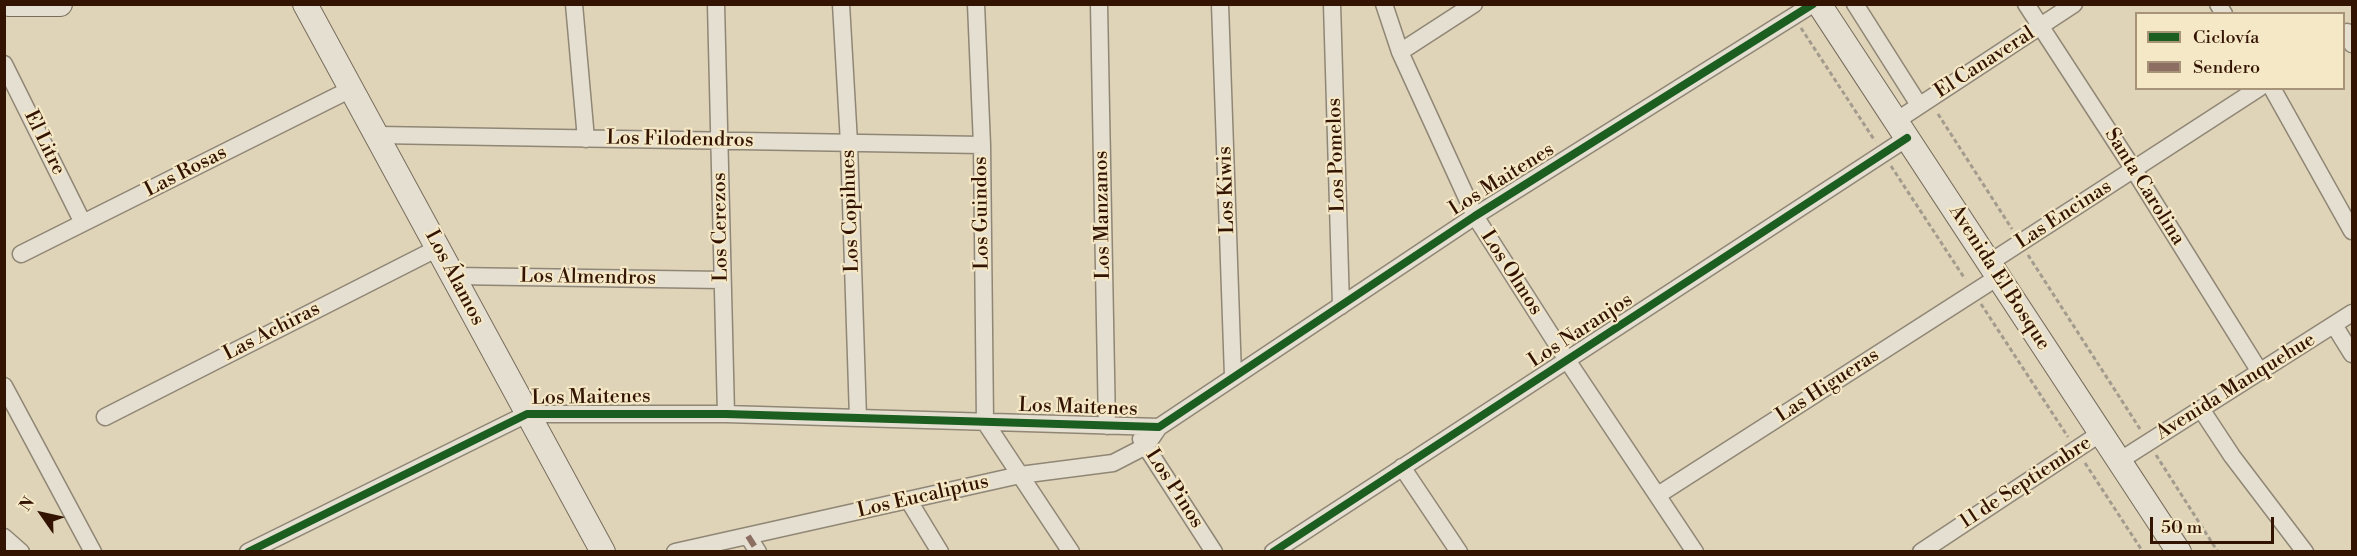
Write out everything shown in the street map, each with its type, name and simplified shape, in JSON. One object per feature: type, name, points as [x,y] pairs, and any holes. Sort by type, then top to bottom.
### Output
[{"type":"street","points":[[8,4],[46,5]]},
{"type":"street","name":"Los Álamos","points":[[305,4],[603,552]]},
{"type":"street","points":[[574,4],[586,139]]},
{"type":"street","name":"Los Cerezos","points":[[716,4],[726,414]]},
{"type":"street","name":"Los Copihues","points":[[841,4],[849,143],[858,418]]},
{"type":"street","name":"Los Guindos","points":[[976,4],[982,145],[985,422]]},
{"type":"street","name":"Los Manzanos","points":[[1099,4],[1107,426]]},
{"type":"street","name":"Los Kiwis","points":[[1220,4],[1233,376]]},
{"type":"street","name":"Los Pomelos","points":[[1332,4],[1341,306]]},
{"type":"street","name":"Los Olmos","points":[[1384,4],[1400,52],[1475,216],[1567,360],[1695,552]]},
{"type":"street","points":[[1400,52],[1474,4]]},
{"type":"street","name":"Los Maitenes","points":[[249,552],[526,414],[726,414],[1159,428],[1233,376],[1475,216],[1813,4]]},
{"type":"street","name":"Avenida El Bosque","points":[[1819,4],[2179,552]]},
{"type":"street","points":[[1855,4],[1924,102]]},
{"type":"street","name":"Santa Carolina","points":[[2025,4],[2134,170],[2260,372]]},
{"type":"street","name":"El Canaveral","points":[[1901,129],[1924,102],[2074,4]]},
{"type":"street","name":"El Litre","points":[[4,64],[83,223]]},
{"type":"street","name":"Las Rosas","points":[[21,254],[351,89]]},
{"type":"street","name":"Las Encinas","points":[[1994,270],[2021,243],[2256,90]]},
{"type":"street","points":[[2273,90],[2352,231]]},
{"type":"street","name":"Los Naranjos","points":[[1274,552],[1567,360],[1901,129]]},
{"type":"street","name":"Los Filodendros","points":[[378,135],[982,145]]},
{"type":"street","name":"Las Achiras","points":[[105,417],[438,248]]},
{"type":"street","name":"Las Higueras","points":[[1658,495],[1994,270]]},
{"type":"street","name":"Los Almendros","points":[[454,276],[722,280]]},
{"type":"street","name":"Avenida Manquehue","points":[[2120,461],[2352,313]]},
{"type":"street","points":[[2334,325],[2352,354]]},
{"type":"street","points":[[4,386],[93,552]]},
{"type":"street","points":[[2201,409],[2232,456],[2306,552]]},
{"type":"street","points":[[985,422],[1071,552]]},
{"type":"street","name":"Los Pinos","points":[[1132,427],[1214,552]]},
{"type":"street","name":"Los Eucaliptus","points":[[675,552],[1020,475],[1113,463],[1146,446],[1159,428]]},
{"type":"street","name":"11 de Septiembre","points":[[1921,552],[2102,434]]},
{"type":"street","points":[[1402,467],[1459,552]]},
{"type":"street","points":[[909,501],[940,552]]},
{"type":"street","points":[[748,536],[758,552]]},
{"type":"street","points":[[4,537],[21,552]]},
{"type":"path","points":[[1924,102],[2021,243],[2218,552]]},
{"type":"marked path","points":[[748,536],[758,552]]},
{"type":"cycle path","points":[[248,552],[527,414],[726,414],[1159,427],[1475,216],[1813,4]]},
{"type":"cycle path","points":[[1273,552],[1907,138]]}]
